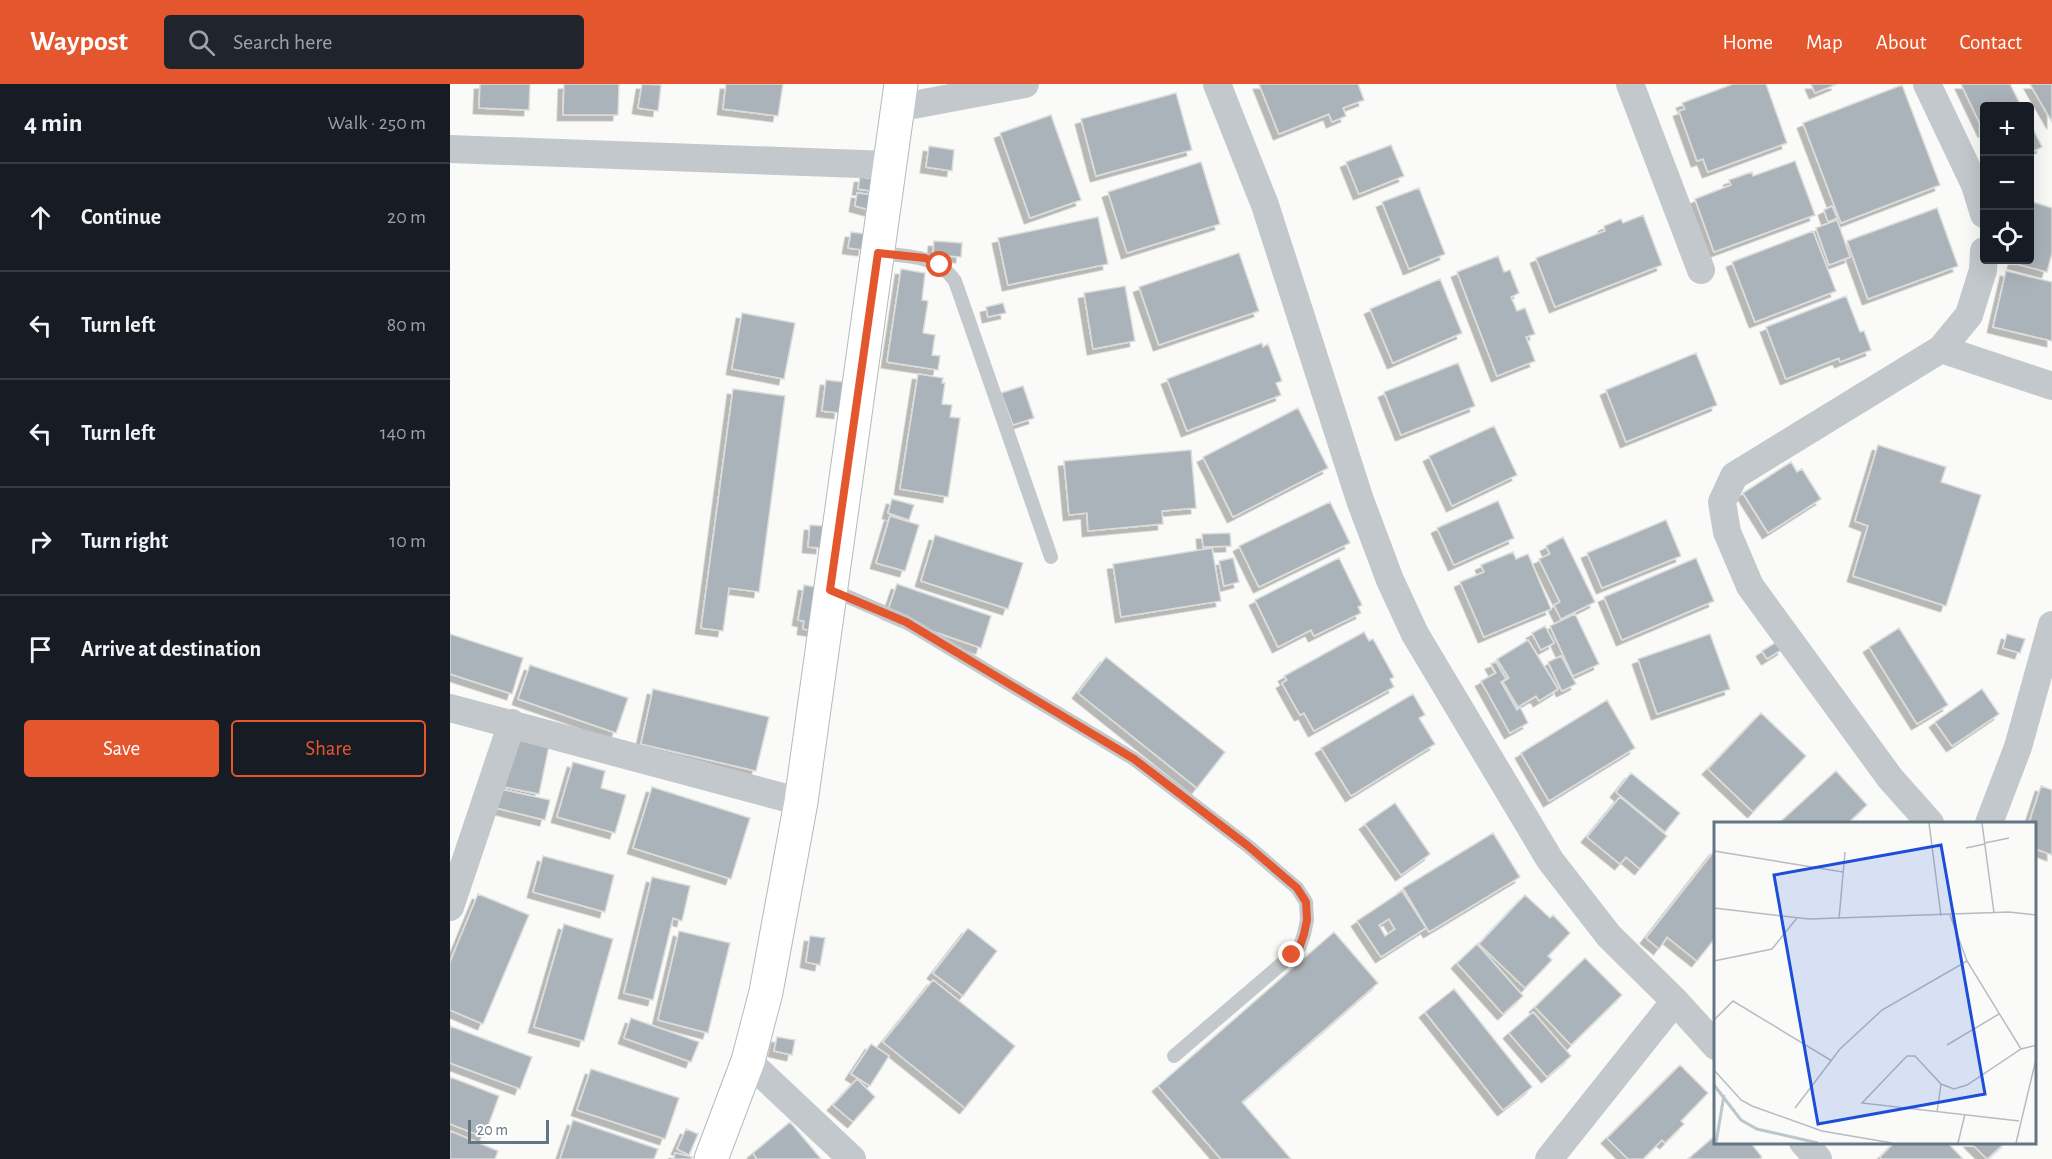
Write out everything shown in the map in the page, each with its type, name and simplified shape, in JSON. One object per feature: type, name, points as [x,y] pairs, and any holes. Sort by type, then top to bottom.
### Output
[{"type":"main road","points":[[711,1159],[748,1061],[766,992],[801,802],[899,96]]},
{"type":"street","points":[[899,96],[1025,84]]},
{"type":"street","points":[[1217,84],[1265,205],[1389,580],[1415,634],[1550,860],[1609,936],[1675,1001],[1714,1044]]},
{"type":"street","points":[[1630,84],[1701,270]]},
{"type":"street","points":[[1927,84],[1975,185],[1983,210]]},
{"type":"street","points":[[450,149],[889,165]]},
{"type":"street","points":[[1929,822],[1890,778],[1750,586],[1726,532],[1722,502],[1734,476],[1941,349],[1969,315],[1983,264]]},
{"type":"street","points":[[1941,349],[2052,386]]},
{"type":"street","points":[[1989,822],[2018,747],[2052,626]]},
{"type":"street","points":[[450,708],[801,802]]},
{"type":"street","points":[[450,907],[512,723]]},
{"type":"street","points":[[1549,1159],[1675,1001]]},
{"type":"street","points":[[748,1061],[852,1159]]},
{"type":"street","points":[[1804,1144],[1818,1159]]},
{"type":"lane","points":[[878,253],[925,258],[940,265],[955,281],[1051,556]]},
{"type":"lane","points":[[830,590],[906,622],[1134,759],[1248,846],[1297,888],[1306,902],[1307,920],[1300,946],[1174,1056]]},
{"type":"building","points":[[480,84],[530,84],[529,110],[479,108]]},
{"type":"building","points":[[564,84],[619,84],[618,115],[563,115]]},
{"type":"building","points":[[642,84],[661,85],[658,111],[638,108]]},
{"type":"building","points":[[726,84],[783,84],[778,116],[723,109]]},
{"type":"building","points":[[1259,84],[1358,84],[1364,100],[1343,108],[1346,116],[1332,122],[1329,114],[1279,134]]},
{"type":"building","points":[[1733,84],[1766,84],[1787,143],[1708,172],[1703,159],[1697,161],[1679,111],[1685,109],[1682,103]]},
{"type":"building","points":[[1811,84],[1837,84],[1815,93]]},
{"type":"building","points":[[1961,84],[2010,84],[2019,102],[1980,102],[1980,124]]},
{"type":"building","points":[[2030,84],[2052,84],[2052,122]]},
{"type":"building","points":[[1902,85],[1940,185],[1841,223],[1803,123]]},
{"type":"building","points":[[1176,93],[1192,150],[1096,176],[1081,119]]},
{"type":"building","points":[[1051,115],[1081,200],[1030,218],[1000,133]]},
{"type":"building","points":[[2034,131],[2042,147],[2034,151]]},
{"type":"building","points":[[1391,145],[1404,176],[1359,194],[1346,162]]},
{"type":"building","points":[[929,146],[954,150],[952,171],[926,167]]},
{"type":"building","points":[[1795,161],[1815,215],[1714,252],[1695,199],[1731,185],[1729,180],[1752,172],[1753,176]]},
{"type":"building","points":[[1201,162],[1220,224],[1127,253],[1108,192]]},
{"type":"building","points":[[860,177],[875,179],[872,191],[858,189]]},
{"type":"building","points":[[1419,188],[1445,254],[1409,269],[1382,202]]},
{"type":"building","points":[[857,193],[873,195],[870,210],[855,206]]},
{"type":"building","points":[[2034,202],[2052,208],[2052,253],[2047,272],[2017,264],[2034,264]]},
{"type":"building","points":[[1832,206],[1837,218],[1828,222],[1824,210]]},
{"type":"building","points":[[1937,208],[1958,266],[1868,299],[1847,241]]},
{"type":"building","points":[[1643,215],[1662,265],[1555,307],[1536,258],[1605,231],[1604,226],[1621,219],[1623,223]]},
{"type":"building","points":[[1098,217],[1108,264],[1008,285],[998,238]]},
{"type":"building","points":[[1837,220],[1850,257],[1829,265],[1816,228]]},
{"type":"building","points":[[1813,231],[1836,291],[1755,322],[1732,262]]},
{"type":"building","points":[[851,232],[866,234],[863,250],[848,248]]},
{"type":"building","points":[[934,241],[962,243],[961,257],[933,255]]},
{"type":"building","points":[[1239,253],[1259,311],[1159,345],[1139,287]]},
{"type":"building","points":[[1498,256],[1504,272],[1510,270],[1519,293],[1511,297],[1517,311],[1525,308],[1535,334],[1526,337],[1535,361],[1497,376],[1457,272]]},
{"type":"building","points":[[901,269],[925,273],[922,300],[928,301],[923,333],[935,335],[932,355],[940,356],[938,370],[887,362]]},
{"type":"building","points":[[2006,271],[2052,282],[2052,341],[1993,327]]},
{"type":"building","points":[[1440,279],[1462,333],[1393,363],[1370,309]]},
{"type":"building","points":[[1125,286],[1135,341],[1093,349],[1084,293]]},
{"type":"building","points":[[1846,296],[1860,332],[1864,331],[1871,350],[1840,362],[1839,358],[1786,379],[1766,327]]},
{"type":"building","points":[[1003,303],[1006,313],[988,317],[986,307]]},
{"type":"building","points":[[742,313],[795,323],[784,379],[732,369]]},
{"type":"building","points":[[1262,343],[1263,347],[1268,344],[1282,381],[1276,383],[1281,395],[1187,431],[1167,379]]},
{"type":"building","points":[[1696,353],[1717,405],[1626,442],[1606,390]]},
{"type":"building","points":[[1458,363],[1475,406],[1401,435],[1384,392]]},
{"type":"building","points":[[918,374],[943,378],[942,383],[945,383],[942,404],[952,405],[950,417],[960,418],[948,497],[900,489]]},
{"type":"building","points":[[826,380],[843,382],[839,413],[822,411]]},
{"type":"building","points":[[1023,386],[1034,418],[1013,425],[1001,393]]},
{"type":"building","points":[[733,389],[785,396],[759,592],[729,588],[723,631],[701,628]]},
{"type":"building","points":[[1298,408],[1328,468],[1233,517],[1203,457]]},
{"type":"building","points":[[1494,426],[1517,475],[1452,506],[1429,456]]},
{"type":"building","points":[[1878,445],[1946,467],[1941,482],[1981,495],[1946,606],[1853,576],[1868,526],[1855,521]]},
{"type":"building","points":[[1191,450],[1196,508],[1162,511],[1163,524],[1088,531],[1087,513],[1069,515],[1064,461]]},
{"type":"building","points":[[1791,462],[1797,472],[1802,469],[1821,499],[1768,533],[1743,493]]},
{"type":"building","points":[[892,499],[914,505],[909,520],[888,513]]},
{"type":"building","points":[[1498,501],[1514,538],[1454,565],[1437,528]]},
{"type":"building","points":[[1330,502],[1350,543],[1259,587],[1239,546]]},
{"type":"building","points":[[890,516],[919,525],[905,571],[876,563]]},
{"type":"building","points":[[1666,520],[1681,556],[1602,588],[1587,553]]},
{"type":"building","points":[[810,525],[823,526],[821,548],[808,547]]},
{"type":"building","points":[[1230,533],[1231,546],[1203,547],[1202,534]]},
{"type":"building","points":[[935,535],[1023,563],[1008,609],[921,581]]},
{"type":"building","points":[[1563,537],[1595,602],[1561,619],[1554,605],[1560,602],[1539,559],[1550,554],[1546,546]]},
{"type":"building","points":[[1212,548],[1221,601],[1121,617],[1113,564]]},
{"type":"building","points":[[1513,552],[1516,559],[1528,554],[1551,609],[1484,637],[1460,582],[1484,572],[1481,565]]},
{"type":"building","points":[[1233,558],[1239,582],[1224,586],[1219,561]]},
{"type":"building","points":[[1339,558],[1362,605],[1358,607],[1361,613],[1314,636],[1311,630],[1278,647],[1255,600]]},
{"type":"building","points":[[1696,558],[1714,601],[1622,640],[1604,597]]},
{"type":"building","points":[[897,584],[991,616],[981,648],[887,613]]},
{"type":"building","points":[[804,585],[822,588],[815,631],[803,629],[804,621],[798,620]]},
{"type":"building","points":[[1575,614],[1599,664],[1573,676],[1550,626]]},
{"type":"building","points":[[1545,626],[1554,643],[1541,650],[1532,633]]},
{"type":"building","points":[[1899,628],[1948,705],[1917,724],[1869,647]]},
{"type":"building","points":[[1364,632],[1369,641],[1373,639],[1394,677],[1390,679],[1394,687],[1314,731],[1304,713],[1300,715],[1282,683],[1287,680],[1284,676]]},
{"type":"building","points":[[450,634],[523,658],[512,694],[450,674]]},
{"type":"building","points":[[1710,634],[1730,689],[1657,714],[1638,659]]},
{"type":"building","points":[[2007,634],[2025,639],[2020,653],[2003,648]]},
{"type":"building","points":[[1528,640],[1558,689],[1539,701],[1536,696],[1518,707],[1503,682],[1509,678],[1497,659]]},
{"type":"building","points":[[1778,641],[1783,649],[1767,659],[1762,651]]},
{"type":"building","points":[[1561,656],[1576,684],[1562,691],[1548,662]]},
{"type":"building","points":[[1106,657],[1225,752],[1197,788],[1078,693]]},
{"type":"building","points":[[1496,662],[1506,679],[1501,682],[1517,710],[1520,707],[1528,723],[1510,733],[1481,681],[1496,673],[1491,664]]},
{"type":"building","points":[[530,665],[628,698],[616,733],[518,699]]},
{"type":"building","points":[[653,689],[769,717],[756,771],[641,744]]},
{"type":"building","points":[[1982,689],[1999,714],[1952,746],[1935,722]]},
{"type":"building","points":[[1413,694],[1425,715],[1419,718],[1435,744],[1351,796],[1321,748]]},
{"type":"building","points":[[1607,700],[1635,748],[1549,801],[1521,753]]},
{"type":"building","points":[[1761,713],[1806,756],[1753,812],[1708,769]]},
{"type":"building","points":[[514,738],[549,746],[539,794],[504,787]]},
{"type":"building","points":[[573,762],[605,771],[601,788],[626,795],[615,833],[557,817]]},
{"type":"building","points":[[1836,771],[1867,805],[1849,822],[1780,822]]},
{"type":"building","points":[[1631,773],[1680,813],[1665,832],[1616,792]]},
{"type":"building","points":[[2041,786],[2052,790],[2052,855],[2037,849],[2037,822],[2029,822]]},
{"type":"building","points":[[652,787],[750,818],[731,879],[633,848]]},
{"type":"building","points":[[496,788],[550,800],[545,820],[492,807]]},
{"type":"building","points":[[1620,797],[1667,836],[1640,869],[1626,857],[1620,864],[1587,837]]},
{"type":"building","points":[[1395,803],[1430,854],[1401,875],[1365,824]]},
{"type":"building","points":[[1493,833],[1520,877],[1429,932],[1403,888]]},
{"type":"building","points":[[1714,851],[1714,940],[1697,961],[1667,937],[1659,949],[1646,938]]},
{"type":"building","points":[[543,856],[614,875],[605,912],[533,892]]},
{"type":"building","points":[[652,877],[690,886],[682,921],[673,918],[653,1000],[624,993]]},
{"type":"building","points":[[1402,891],[1426,928],[1381,957],[1357,921]],"holes":[[[1389,919],[1395,929],[1385,936],[1379,925]]]},
{"type":"building","points":[[478,894],[529,915],[483,1024],[450,1010],[450,962]]},
{"type":"building","points":[[1525,895],[1550,918],[1553,915],[1570,933],[1548,956],[1552,960],[1525,988],[1479,944]]},
{"type":"building","points":[[564,924],[613,939],[584,1041],[534,1027]]},
{"type":"building","points":[[968,928],[997,951],[963,996],[933,973]]},
{"type":"building","points":[[679,931],[730,943],[708,1033],[658,1020]]},
{"type":"building","points":[[1334,932],[1378,983],[1242,1102],[1291,1159],[1221,1159],[1158,1086]]},
{"type":"building","points":[[810,936],[825,938],[820,965],[806,962]]},
{"type":"building","points":[[1477,944],[1523,996],[1503,1014],[1457,963]]},
{"type":"building","points":[[1585,958],[1622,995],[1571,1045],[1535,1007]]},
{"type":"building","points":[[933,980],[1015,1046],[965,1108],[883,1042]]},
{"type":"building","points":[[1454,989],[1532,1087],[1503,1110],[1425,1012]]},
{"type":"building","points":[[1533,1012],[1571,1056],[1547,1077],[1509,1033]]},
{"type":"building","points":[[631,1018],[699,1042],[691,1062],[624,1038]]},
{"type":"building","points":[[450,1026],[532,1057],[520,1089],[450,1063]]},
{"type":"building","points":[[777,1037],[795,1040],[792,1055],[774,1051]]},
{"type":"building","points":[[871,1044],[889,1056],[870,1086],[851,1074]]},
{"type":"building","points":[[1680,1065],[1708,1093],[1681,1121],[1684,1124],[1665,1143],[1662,1140],[1643,1159],[1628,1159],[1607,1138]]},
{"type":"building","points":[[591,1069],[679,1098],[665,1139],[577,1110]]},
{"type":"building","points":[[450,1077],[499,1096],[484,1137],[450,1124]]},
{"type":"building","points":[[857,1079],[875,1097],[853,1122],[833,1105]]},
{"type":"building","points":[[573,1120],[658,1149],[654,1159],[560,1159]]},
{"type":"building","points":[[790,1122],[821,1159],[757,1159],[753,1153]]},
{"type":"building","points":[[686,1129],[698,1134],[689,1155],[677,1149]]},
{"type":"building","points":[[450,1131],[498,1151],[495,1159],[450,1159]]},
{"type":"building","points":[[1714,1137],[1714,1144],[1752,1144],[1762,1157],[1759,1159],[1688,1159]]},
{"type":"building","points":[[1893,1144],[1949,1144],[1963,1159],[1882,1159],[1880,1157]]},
{"type":"building","points":[[1972,1144],[2004,1144],[1987,1159]]},
{"type":"building","points":[[675,1153],[692,1157],[691,1159],[674,1159]]},
{"type":"route","points":[[940,265],[925,258],[878,253],[830,590],[906,622],[1134,759],[1248,846],[1297,888],[1306,902],[1307,920],[1304,934],[1300,946],[1292,955]]}]
